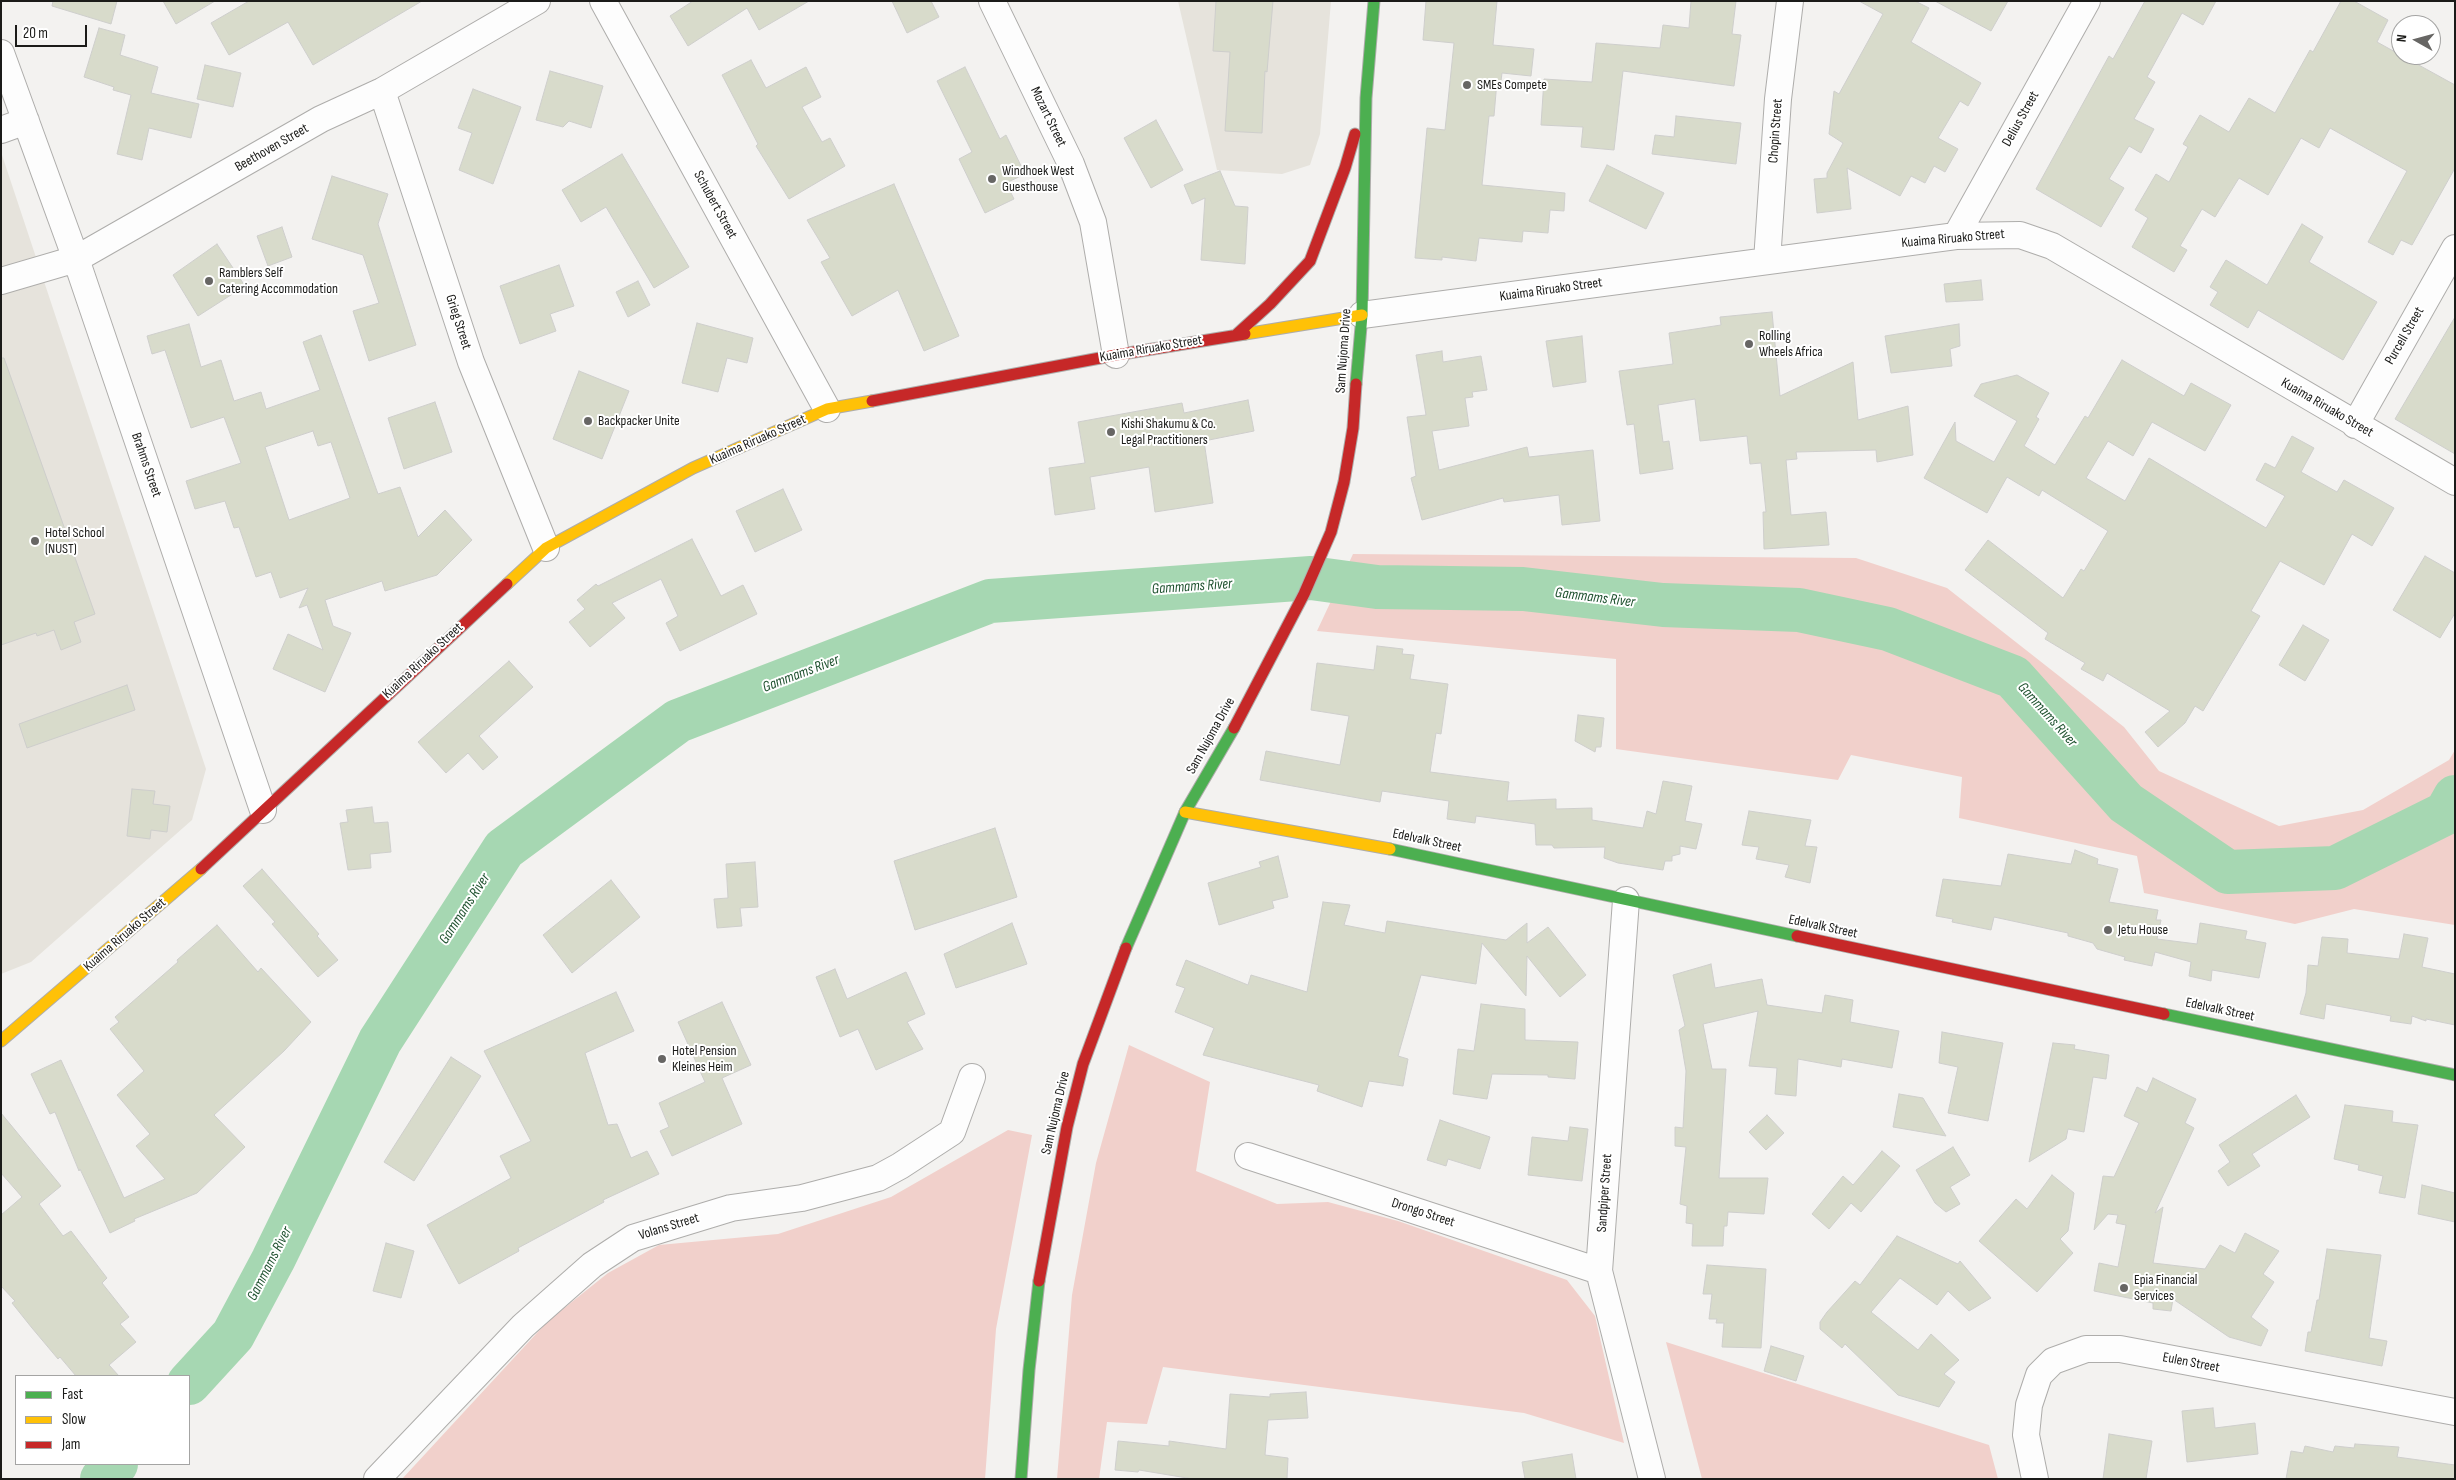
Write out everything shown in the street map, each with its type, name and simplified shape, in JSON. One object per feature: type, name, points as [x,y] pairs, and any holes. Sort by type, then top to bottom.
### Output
[{"type":"main road","name":"Sam Nujoma Drive","points":[[1021,1479],[1029,1370],[1038,1287],[1066,1127],[1083,1064],[1138,917],[1185,812],[1227,741],[1304,594],[1331,532],[1344,482],[1353,428],[1362,315],[1366,98],[1374,1]]},
{"type":"main road","points":[[1237,334],[1291,283],[1310,261],[1345,168],[1366,98]]},
{"type":"main road","name":"Kuaima Riruako Street","points":[[1,1041],[183,886],[546,548],[693,468],[827,409],[1116,354],[1362,315]]},
{"type":"main road","name":"Edelvalk Street","points":[[1185,812],[1409,852],[1626,900],[2455,1075]]},
{"type":"street","name":"Beethoven Street","points":[[1,281],[76,259],[321,119],[382,91],[537,1]]},
{"type":"street","name":"Schubert Street","points":[[604,1],[827,409]]},
{"type":"street","name":"Mozart Street","points":[[992,1],[1071,164],[1093,222],[1116,354]]},
{"type":"street","name":"Chopin Street","points":[[1767,261],[1778,99],[1790,1]]},
{"type":"street","name":"Delius Street","points":[[1956,236],[2087,1]]},
{"type":"street","name":"Brahms Street","points":[[1,53],[16,114],[76,259],[263,810]]},
{"type":"street","name":"Grieg Street","points":[[382,91],[471,362],[546,548]]},
{"type":"street","points":[[1,130],[16,114]]},
{"type":"street","name":"Kuaima Riruako Street","points":[[1362,315],[1956,236],[2020,234],[2052,246],[2354,425],[2455,482]]},
{"type":"street","name":"Purcell Street","points":[[2354,425],[2455,248]]},
{"type":"street","name":"Sandpiper Street","points":[[1626,900],[1599,1271],[1652,1479]]},
{"type":"street","name":"Volans Street","points":[[377,1479],[523,1326],[592,1265],[633,1238],[642,1235],[731,1208],[802,1198],[878,1178],[952,1132],[972,1077]]},
{"type":"street","name":"Drongo Street","points":[[1248,1156],[1599,1271]]},
{"type":"street","name":"Eulen Street","points":[[2034,1479],[2026,1435],[2029,1405],[2039,1376],[2053,1361],[2086,1349],[2120,1349],[2455,1412]]},
{"type":"shaded area","points":[[1178,1],[1331,1],[1320,134],[1310,165],[1282,174],[1217,170]]},
{"type":"shaded area","points":[[1,152],[206,769],[192,820],[31,962],[1,974]]},
{"type":"shaded area","points":[[1353,554],[1856,558],[1947,588],[2124,727],[2159,771],[2279,826],[2363,810],[2449,760],[2455,750],[2455,925],[2354,909],[2295,924],[2144,893],[2137,856],[1959,818],[1962,777],[1851,755],[1838,780],[1616,749],[1616,659],[1317,631]]},
{"type":"shaded area","points":[[1129,1045],[1210,1082],[1196,1171],[1277,1204],[1328,1202],[1398,1221],[1567,1280],[1595,1316],[1624,1443],[1524,1413],[1163,1367],[1147,1424],[1107,1422],[1099,1479],[1057,1479],[1072,1295],[1096,1163]]},
{"type":"shaded area","points":[[1008,1130],[1032,1135],[996,1329],[985,1479],[402,1479],[548,1321],[608,1273],[659,1245],[778,1234],[891,1197]]},
{"type":"shaded area","points":[[1666,1342],[1989,1445],[1998,1479],[1702,1479]]},
{"type":"building","points":[[53,1],[117,1],[111,24],[52,6]]},
{"type":"building","points":[[163,1],[215,1],[176,24]]},
{"type":"building","points":[[249,1],[422,1],[313,65],[288,22],[229,55],[211,23]]},
{"type":"building","points":[[693,1],[809,1],[759,30],[747,8],[688,46],[670,16]]},
{"type":"building","points":[[892,1],[931,1],[939,17],[907,33]]},
{"type":"building","points":[[1216,1],[1273,1],[1267,72],[1265,71],[1262,133],[1225,131],[1230,52],[1213,51]]},
{"type":"building","points":[[1426,1],[1497,1],[1493,45],[1534,49],[1531,76],[1502,73],[1501,81],[1497,81],[1494,116],[1489,116],[1482,185],[1565,193],[1564,211],[1550,210],[1548,233],[1523,231],[1522,242],[1479,238],[1476,261],[1442,257],[1442,260],[1415,258],[1427,128],[1445,130],[1454,43],[1423,40]]},
{"type":"building","points":[[1691,1],[1736,1],[1732,34],[1741,35],[1734,86],[1623,71],[1614,150],[1581,147],[1583,127],[1541,125],[1544,79],[1592,82],[1596,43],[1660,48],[1663,25],[1689,28]]},
{"type":"building","points":[[1859,1],[1915,1],[1929,8],[1911,42],[1981,83],[1968,106],[1960,101],[1938,138],[1958,149],[1945,172],[1934,166],[1925,183],[1911,176],[1900,196],[1847,168],[1851,209],[1817,213],[1814,179],[1827,178],[1827,173],[1843,143],[1829,134],[1834,91],[1839,94],[1883,14]]},
{"type":"building","points":[[1935,1],[2008,1],[1991,31]]},
{"type":"building","points":[[2145,1],[2216,1],[2203,25],[2182,13],[2147,77],[2155,82],[2134,119],[2154,129],[2141,153],[2129,146],[2109,179],[2124,188],[2101,227],[2036,189],[2109,56],[2113,59]]},
{"type":"building","points":[[2341,1],[2354,1],[2388,20],[2377,42],[2391,50],[2391,65],[2419,65],[2455,85],[2455,168],[2412,245],[2401,240],[2393,255],[2368,242],[2407,171],[2330,128],[2319,148],[2301,138],[2268,195],[2239,178],[2215,217],[2202,209],[2180,246],[2187,250],[2174,272],[2132,247],[2148,218],[2135,210],[2156,174],[2169,182],[2188,147],[2183,144],[2200,115],[2229,132],[2249,98],[2275,113],[2310,50],[2313,52]]},
{"type":"building","points":[[99,28],[125,35],[120,55],[158,67],[151,93],[199,104],[191,138],[149,128],[142,160],[117,154],[131,95],[113,90],[114,87],[84,77]]},
{"type":"building","points":[[751,60],[766,88],[806,67],[821,97],[802,107],[822,142],[830,138],[845,166],[789,199],[756,146],[758,144],[722,75]]},
{"type":"building","points":[[205,65],[241,73],[233,107],[197,99]]},
{"type":"building","points":[[965,67],[1000,139],[1006,135],[1025,174],[1006,183],[1014,199],[985,213],[959,159],[972,152],[937,81]]},
{"type":"building","points":[[550,71],[603,86],[591,128],[569,121],[563,127],[536,120]]},
{"type":"building","points":[[473,89],[521,107],[493,184],[459,170],[472,133],[458,128]]},
{"type":"building","points":[[1676,116],[1741,123],[1736,164],[1652,154],[1655,135],[1674,137]]},
{"type":"building","points":[[1156,120],[1183,170],[1151,188],[1124,138]]},
{"type":"building","points":[[622,154],[689,267],[654,288],[606,207],[581,222],[562,190]]},
{"type":"building","points":[[1607,165],[1664,193],[1646,229],[1589,201]]},
{"type":"building","points":[[1220,171],[1235,206],[1248,207],[1245,264],[1201,260],[1205,198],[1192,204],[1184,185]]},
{"type":"building","points":[[332,176],[388,194],[378,224],[416,345],[369,361],[353,311],[379,303],[363,255],[312,239]]},
{"type":"building","points":[[894,184],[959,336],[924,351],[898,290],[852,316],[821,262],[830,258],[807,220]]},
{"type":"building","points":[[2302,224],[2323,237],[2309,262],[2377,302],[2343,360],[2258,310],[2248,328],[2210,305],[2218,292],[2210,287],[2226,260],[2267,285]]},
{"type":"building","points":[[282,227],[292,257],[268,266],[257,236]]},
{"type":"building","name":"Ramblers Self Catering Accommodation","points":[[217,244],[245,286],[198,316],[173,275]]},
{"type":"building","points":[[559,265],[574,306],[550,314],[556,331],[520,344],[500,286]]},
{"type":"building","points":[[1981,280],[1983,300],[1946,302],[1944,284]]},
{"type":"building","points":[[638,281],[650,305],[628,317],[616,292]]},
{"type":"building","points":[[1772,312],[1780,396],[1853,362],[1858,420],[1908,406],[1913,455],[1877,462],[1876,450],[1796,452],[1797,459],[1786,460],[1791,515],[1826,512],[1829,545],[1764,549],[1763,512],[1766,512],[1761,463],[1750,464],[1747,436],[1700,441],[1695,399],[1658,405],[1663,442],[1669,441],[1673,469],[1640,474],[1634,424],[1627,425],[1619,371],[1673,364],[1669,333],[1721,325],[1720,317]]},
{"type":"building","points":[[2455,317],[2455,454],[2395,419]]},
{"type":"building","points":[[697,323],[753,338],[747,363],[727,358],[718,392],[682,383]]},
{"type":"building","points":[[189,324],[201,367],[221,360],[234,401],[261,392],[266,409],[320,390],[303,342],[321,335],[378,494],[400,487],[418,537],[445,510],[472,540],[437,575],[385,591],[382,581],[325,600],[333,626],[351,633],[325,692],[273,669],[288,634],[323,650],[307,605],[299,608],[308,588],[280,598],[271,572],[256,577],[239,527],[234,528],[225,501],[195,509],[186,481],[241,463],[224,417],[191,428],[165,350],[152,354],[147,336]],"holes":[[[313,431],[318,446],[331,442],[350,498],[289,520],[265,447]]]},
{"type":"building","points":[[1959,324],[1960,346],[1950,349],[1952,366],[1891,373],[1885,336]]},
{"type":"building","points":[[1582,336],[1586,382],[1553,387],[1546,341]]},
{"type":"building","points":[[1442,351],[1443,362],[1481,356],[1487,390],[1472,392],[1473,397],[1465,398],[1469,426],[1432,431],[1439,470],[1527,447],[1529,457],[1593,450],[1600,521],[1562,525],[1559,495],[1504,502],[1503,498],[1422,520],[1411,478],[1416,476],[1407,417],[1426,415],[1416,355]]},
{"type":"building","name":"Hotel School (NUST)","points":[[1,358],[4,358],[95,614],[74,622],[81,642],[61,650],[54,630],[37,636],[36,633],[1,645]]},
{"type":"building","points":[[2122,360],[2184,396],[2191,383],[2231,405],[2205,451],[2152,422],[2133,456],[2108,441],[2086,478],[2125,501],[2149,458],[2266,528],[2285,496],[2256,480],[2265,463],[2275,468],[2292,436],[2314,448],[2301,472],[2337,492],[2344,480],[2394,508],[2372,546],[2352,534],[2324,585],[2280,561],[2251,611],[2260,616],[2203,711],[2195,706],[2185,723],[2158,747],[2145,732],[2170,711],[2107,673],[2103,681],[2081,669],[2085,663],[2045,639],[2048,633],[1965,570],[1988,540],[2063,598],[2081,569],[2084,571],[2108,531],[2042,490],[2039,496],[2007,477],[1987,513],[1924,478],[1955,422],[1956,441],[1994,462],[2017,421],[1974,396],[1981,384],[2017,375],[2049,393],[2036,417],[2039,419],[2024,446],[2055,465],[2085,416],[2088,418]]},
{"type":"building","points":[[579,371],[629,391],[602,459],[553,439]]},
{"type":"building","points":[[1248,400],[1254,431],[1204,441],[1213,503],[1155,512],[1149,467],[1090,477],[1095,509],[1055,515],[1049,468],[1085,463],[1078,422],[1182,403],[1184,413]]},
{"type":"building","points":[[435,402],[452,452],[404,469],[388,418]]},
{"type":"building","points":[[783,489],[802,530],[755,552],[736,511]]},
{"type":"building","points":[[692,539],[721,596],[743,585],[757,614],[680,651],[666,623],[678,616],[661,579],[612,603],[625,618],[590,647],[569,622],[585,609],[577,600],[596,584],[598,586]]},
{"type":"building","points":[[2425,556],[2455,573],[2455,613],[2440,638],[2393,610]]},
{"type":"building","points":[[2303,625],[2329,640],[2305,681],[2279,665]]},
{"type":"building","points":[[1377,646],[1403,649],[1402,654],[1414,655],[1410,679],[1448,684],[1441,734],[1436,733],[1430,772],[1509,782],[1507,801],[1556,799],[1556,809],[1592,808],[1592,820],[1643,828],[1647,811],[1656,814],[1663,781],[1692,786],[1685,821],[1702,824],[1696,849],[1680,846],[1680,854],[1672,856],[1672,861],[1665,861],[1663,870],[1618,863],[1604,858],[1605,847],[1554,848],[1552,845],[1536,845],[1535,824],[1476,816],[1475,823],[1447,819],[1449,801],[1382,791],[1380,802],[1260,780],[1266,751],[1340,765],[1349,716],[1311,710],[1317,663],[1374,670]]},
{"type":"building","points":[[509,661],[533,687],[479,736],[498,757],[483,770],[468,753],[446,773],[418,742]]},
{"type":"building","points":[[127,685],[135,710],[27,748],[19,724]]},
{"type":"building","points":[[1578,715],[1604,718],[1601,747],[1596,747],[1595,752],[1575,741]]},
{"type":"building","points":[[132,789],[155,791],[153,804],[170,806],[167,832],[151,830],[150,839],[127,836]]},
{"type":"building","points":[[372,807],[374,823],[388,822],[391,852],[370,854],[371,868],[348,870],[340,823],[348,822],[346,810]]},
{"type":"building","points":[[1749,811],[1811,820],[1805,846],[1817,847],[1810,883],[1785,877],[1789,865],[1756,859],[1759,847],[1742,845]]},
{"type":"building","points":[[995,828],[1017,897],[915,930],[894,861]]},
{"type":"building","points":[[2075,850],[2098,859],[2097,864],[2118,869],[2109,902],[2158,910],[2156,920],[2161,920],[2157,939],[2197,944],[2200,923],[2247,931],[2245,939],[2266,943],[2259,978],[2212,970],[2211,981],[2189,976],[2191,962],[2155,952],[2152,966],[2124,960],[2125,957],[2097,949],[2093,943],[2068,936],[2068,933],[1994,917],[1991,930],[1952,922],[1953,919],[1936,916],[1943,879],[2001,886],[2008,854],[2071,864]]},
{"type":"building","points":[[1278,856],[1288,897],[1272,901],[1274,908],[1219,925],[1208,883],[1261,867],[1259,862]]},
{"type":"building","points":[[755,862],[758,907],[740,908],[742,926],[717,928],[714,899],[728,898],[726,864]]},
{"type":"building","points":[[262,869],[319,934],[317,936],[338,960],[318,977],[272,924],[275,922],[243,886]]},
{"type":"building","points":[[611,880],[640,917],[572,973],[543,935]]},
{"type":"building","points":[[1323,902],[1350,905],[1344,925],[1385,933],[1387,921],[1506,940],[1527,923],[1527,943],[1548,927],[1586,975],[1560,997],[1527,956],[1526,996],[1482,943],[1476,984],[1421,975],[1398,1056],[1408,1059],[1403,1086],[1369,1081],[1362,1107],[1317,1091],[1319,1085],[1203,1055],[1214,1028],[1175,1012],[1185,988],[1176,985],[1186,960],[1248,985],[1251,975],[1307,992]]},
{"type":"building","points":[[1012,923],[1027,964],[956,988],[944,954]]},
{"type":"building","points":[[217,925],[258,972],[261,968],[311,1022],[284,1051],[214,1115],[245,1147],[197,1193],[134,1219],[135,1221],[110,1233],[80,1169],[79,1171],[55,1112],[50,1114],[31,1074],[61,1060],[124,1198],[165,1179],[136,1146],[150,1134],[117,1095],[144,1071],[110,1029],[119,1022],[115,1017]]},
{"type":"building","points":[[2404,934],[2428,938],[2422,967],[2455,974],[2455,1025],[2426,1019],[2426,1021],[2412,1016],[2411,1024],[2390,1021],[2391,1016],[2326,1004],[2324,1019],[2300,1014],[2306,993],[2308,965],[2318,966],[2322,937],[2348,939],[2347,953],[2399,959]]},
{"type":"building","points":[[1711,964],[1715,988],[1762,979],[1767,1005],[1822,1013],[1825,995],[1853,1000],[1850,1022],[1899,1031],[1892,1068],[1842,1059],[1841,1067],[1798,1059],[1796,1096],[1775,1094],[1777,1068],[1749,1066],[1758,1011],[1703,1024],[1712,1069],[1726,1069],[1719,1178],[1768,1178],[1764,1214],[1728,1212],[1727,1226],[1724,1226],[1723,1246],[1692,1246],[1693,1224],[1686,1223],[1687,1206],[1680,1204],[1686,1147],[1675,1146],[1675,1127],[1683,1128],[1686,1071],[1679,1030],[1685,1026],[1673,975]]},
{"type":"building","points":[[835,969],[847,999],[906,972],[925,1014],[907,1022],[923,1049],[876,1070],[858,1029],[840,1037],[816,977]]},
{"type":"building","points":[[616,992],[634,1031],[585,1053],[608,1125],[617,1124],[631,1158],[647,1151],[659,1174],[603,1200],[604,1202],[518,1248],[519,1251],[459,1284],[427,1225],[511,1178],[500,1156],[531,1141],[484,1051]]},
{"type":"building","points":[[722,1002],[751,1065],[722,1078],[742,1124],[672,1156],[660,1131],[669,1127],[659,1103],[705,1082],[678,1022]]},
{"type":"building","points":[[1481,1004],[1525,1009],[1525,1040],[1578,1042],[1575,1079],[1548,1077],[1548,1075],[1492,1074],[1487,1099],[1453,1094],[1458,1049],[1474,1051]]},
{"type":"building","points":[[1942,1032],[2003,1043],[1988,1121],[1948,1113],[1958,1067],[1939,1063]]},
{"type":"building","points":[[2053,1043],[2075,1045],[2074,1049],[2109,1055],[2106,1079],[2093,1077],[2084,1132],[2068,1129],[2066,1139],[2029,1162]]},
{"type":"building","points":[[451,1057],[481,1076],[414,1181],[384,1162]]},
{"type":"building","points":[[2153,1078],[2196,1099],[2185,1123],[2194,1128],[2155,1213],[2163,1207],[2153,1263],[2205,1269],[2220,1245],[2235,1253],[2245,1233],[2279,1251],[2263,1274],[2274,1282],[2251,1317],[2268,1330],[2261,1346],[2229,1337],[2173,1299],[2171,1311],[2153,1309],[2153,1303],[2094,1291],[2099,1263],[2118,1267],[2126,1225],[2116,1223],[2118,1215],[2108,1214],[2094,1230],[2103,1176],[2114,1177],[2139,1123],[2124,1116],[2137,1087],[2147,1092]]},
{"type":"building","points":[[1899,1094],[1923,1098],[1946,1136],[1893,1127]]},
{"type":"building","points":[[2296,1095],[2310,1117],[2252,1154],[2260,1166],[2228,1186],[2218,1171],[2230,1162],[2219,1145]]},
{"type":"building","points":[[2345,1105],[2393,1111],[2392,1122],[2418,1125],[2405,1198],[2379,1193],[2383,1176],[2358,1170],[2359,1165],[2334,1159]]},
{"type":"building","points":[[1,1113],[61,1186],[39,1204],[63,1236],[71,1231],[107,1278],[102,1283],[129,1317],[120,1324],[136,1342],[109,1365],[118,1375],[75,1375],[60,1357],[58,1359],[32,1328],[12,1303],[15,1301],[1,1286],[1,1215],[22,1197],[1,1173]]},
{"type":"building","points":[[1767,1115],[1784,1133],[1766,1150],[1749,1132]]},
{"type":"building","points":[[1440,1120],[1490,1137],[1480,1169],[1448,1159],[1446,1166],[1427,1160]]},
{"type":"building","points":[[1570,1127],[1588,1129],[1582,1181],[1528,1175],[1532,1137],[1568,1141]]},
{"type":"building","points":[[1953,1147],[1970,1175],[1950,1187],[1960,1204],[1946,1212],[1935,1203],[1916,1170]]},
{"type":"building","points":[[1882,1151],[1900,1166],[1861,1212],[1851,1203],[1829,1229],[1812,1214],[1843,1176],[1853,1185]]},
{"type":"building","points":[[2052,1175],[2074,1193],[2068,1231],[2060,1239],[2073,1253],[2037,1292],[1979,1241],[2016,1199],[2027,1209]]},
{"type":"building","points":[[2422,1185],[2455,1193],[2455,1222],[2418,1214]]},
{"type":"building","points":[[1897,1236],[1958,1264],[1960,1261],[1991,1298],[1969,1311],[1948,1291],[1937,1305],[1900,1278],[1871,1312],[1918,1350],[1931,1334],[1959,1360],[1944,1374],[1955,1382],[1939,1407],[1898,1395],[1845,1344],[1842,1348],[1820,1329],[1820,1322],[1827,1312],[1855,1281],[1860,1285]]},
{"type":"building","points":[[386,1243],[414,1251],[401,1298],[373,1291]]},
{"type":"building","points":[[2327,1249],[2381,1255],[2369,1338],[2387,1341],[2382,1366],[2305,1351],[2308,1332],[2311,1332],[2317,1300],[2319,1300]]},
{"type":"building","points":[[1707,1265],[1766,1269],[1761,1348],[1722,1347],[1724,1323],[1716,1323],[1717,1319],[1709,1319],[1712,1294],[1703,1294]]},
{"type":"building","points":[[1771,1346],[1804,1356],[1796,1381],[1764,1371]]},
{"type":"building","points":[[1306,1392],[1308,1418],[1268,1420],[1265,1455],[1288,1458],[1287,1479],[1193,1479],[1139,1470],[1138,1472],[1115,1470],[1118,1441],[1169,1446],[1169,1441],[1226,1449],[1230,1394],[1270,1397],[1270,1394]]},
{"type":"building","points":[[2213,1408],[2215,1428],[2255,1423],[2258,1454],[2187,1462],[2182,1411]]},
{"type":"building","points":[[2109,1434],[2152,1441],[2146,1479],[2103,1479]]},
{"type":"building","points":[[2355,1444],[2399,1447],[2397,1457],[2455,1465],[2455,1479],[2286,1479],[2291,1451],[2303,1453],[2305,1446],[2333,1452],[2335,1446],[2354,1448]]},
{"type":"building","points":[[1572,1454],[1576,1479],[1525,1479],[1522,1462]]},
{"type":"waterway","name":"Gammams River","points":[[190,1382],[233,1335],[273,1260],[380,1041],[504,849],[678,721],[990,601],[1311,578],[1377,587],[1523,589],[1663,605],[1799,610],[1888,629],[2013,677],[2126,803],[2228,872],[2335,868],[2446,813],[2455,797]]},
{"type":"waterway","name":"Gammams River","points":[[102,1479],[115,1465]]},
{"type":"traffic: fast","points":[[1356,384],[1362,315],[1366,98],[1374,1]]},
{"type":"traffic: fast","points":[[1126,948],[1185,812],[1234,728]]},
{"type":"traffic: fast","points":[[1390,849],[1797,936]]},
{"type":"traffic: fast","points":[[2164,1014],[2455,1075]]},
{"type":"traffic: fast","points":[[1021,1479],[1029,1370],[1039,1281]]},
{"type":"traffic: slow","points":[[1245,334],[1362,315]]},
{"type":"traffic: slow","points":[[507,584],[546,548],[693,468],[827,409],[872,401]]},
{"type":"traffic: slow","points":[[1185,812],[1390,849]]},
{"type":"traffic: slow","points":[[1,1041],[201,869]]},
{"type":"traffic: jam","points":[[1237,334],[1270,304],[1310,261],[1345,168],[1355,134]]},
{"type":"traffic: jam","points":[[872,401],[1116,355],[1245,334]]},
{"type":"traffic: jam","points":[[1234,728],[1304,594],[1331,532],[1344,482],[1353,428],[1356,384]]},
{"type":"traffic: jam","points":[[201,869],[507,584]]},
{"type":"traffic: jam","points":[[1797,936],[2164,1014]]},
{"type":"traffic: jam","points":[[1039,1281],[1067,1127],[1083,1064],[1126,948]]},
{"type":"place","name":"SMEs Compete","points":[[1467,85]]},
{"type":"place","name":"Windhoek West Guesthouse","points":[[992,179]]},
{"type":"place","name":"Ramblers Self Catering Accommodation","points":[[209,281]]},
{"type":"place","name":"Rolling Wheels Africa","points":[[1749,344]]},
{"type":"place","name":"Backpacker Unite","points":[[588,421]]},
{"type":"place","name":"Kishi Shakumu & Co. Legal Practitioners","points":[[1111,432]]},
{"type":"place","name":"Hotel School (NUST)","points":[[35,541]]},
{"type":"place","name":"Jetu House","points":[[2108,930]]},
{"type":"place","name":"Hotel Pension Kleines Heim","points":[[662,1059]]},
{"type":"place","name":"Epia Financial Services","points":[[2124,1288]]}]
